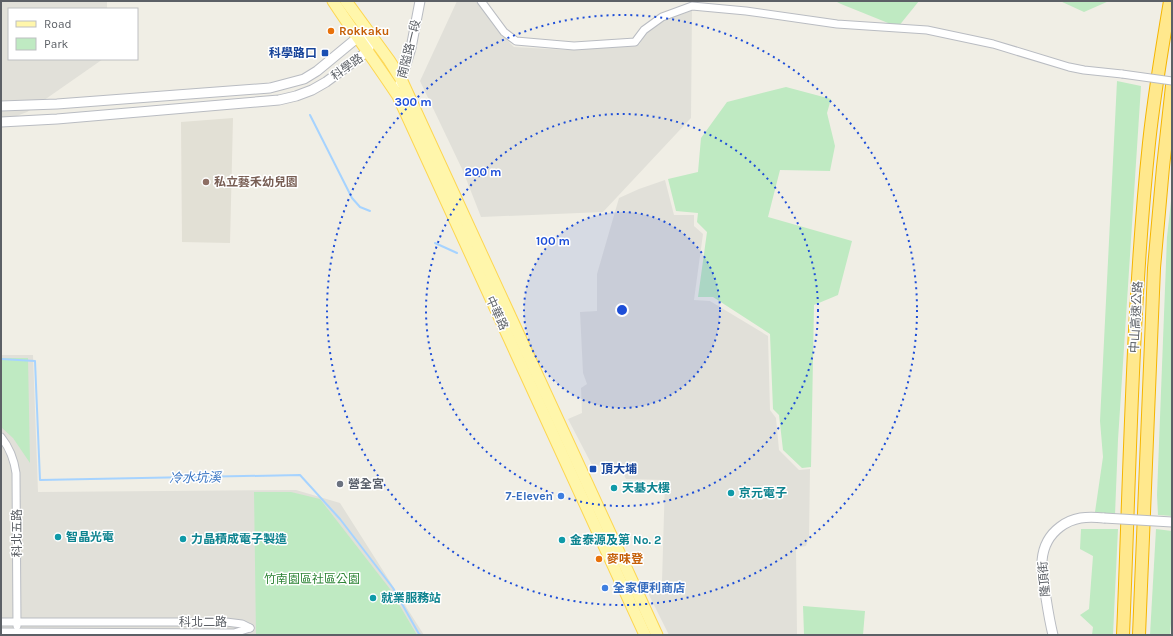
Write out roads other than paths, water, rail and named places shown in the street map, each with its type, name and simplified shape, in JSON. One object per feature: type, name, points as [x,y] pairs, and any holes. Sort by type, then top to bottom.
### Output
[{"type":"highway","name":"中山高速公路","points":[[1123,635],[1138,280],[1149,142],[1170,1]]},
{"type":"highway","name":"中山高速公路","points":[[1139,635],[1154,268],[1172,86]]},
{"type":"main road","name":"中華路","points":[[333,1],[398,96],[449,196],[657,635]]},
{"type":"main road","name":"中華路","points":[[346,1],[389,60],[401,80],[449,196],[645,635]]},
{"type":"street","name":"南隘路一段","points":[[398,96],[401,80],[411,48],[420,1]]},
{"type":"street","points":[[481,1],[504,32],[516,41],[574,46],[635,42],[644,30],[662,17],[692,6],[746,11],[837,24],[927,30],[993,44],[1084,70],[1172,81]]},
{"type":"street","name":"科學路","points":[[1,106],[64,103],[270,88],[304,79],[317,71],[357,38],[372,37],[368,51],[326,82],[312,90],[279,100],[57,119],[1,122]]},
{"type":"street","name":"科北五路","points":[[1,437],[9,447],[16,473],[17,632]]},
{"type":"street","name":"隆頂街","points":[[1053,635],[1041,565],[1042,554],[1046,544],[1057,530],[1072,520],[1091,516],[1172,522]]},
{"type":"street","name":"科北二路","points":[[1,622],[234,622],[242,624],[250,631]]},
{"type":"street","points":[[148,622],[148,634]]},
{"type":"street","points":[[160,622],[160,634]]},
{"type":"street","name":"科北二路","points":[[1,632],[160,634],[234,633],[250,631]]},
{"type":"waterway","points":[[310,115],[352,198],[360,207],[370,211]]},
{"type":"waterway","points":[[435,243],[457,253]]},
{"type":"waterway","name":"冷水坑溪","points":[[1,359],[35,361],[40,480],[300,475],[340,519],[393,588],[419,634],[421,635]]},
{"type":"place","name":"Rokkaku","points":[[331,31]]},
{"type":"place","name":"科學路口","points":[[325,53]]},
{"type":"place","name":"私立藝禾幼兒園","points":[[206,182]]},
{"type":"place","name":"頂大埔","points":[[593,469]]},
{"type":"place","name":"營全宮","points":[[340,484]]},
{"type":"place","name":"天基大樓","points":[[614,488]]},
{"type":"place","name":"京元電子","points":[[731,493]]},
{"type":"place","name":"7-Eleven","points":[[561,496]]},
{"type":"place","name":"智晶光電","points":[[58,537]]},
{"type":"place","name":"力晶積成電子製造","points":[[183,539]]},
{"type":"place","name":"金泰源及第 No. 2","points":[[562,540]]},
{"type":"place","name":"麥味登","points":[[599,559]]},
{"type":"place","name":"全家便利商店","points":[[605,588]]},
{"type":"place","name":"就業服務站","points":[[373,598]]},
{"type":"park label","name":"竹南園區社區公園","points":[[312,579]]}]
